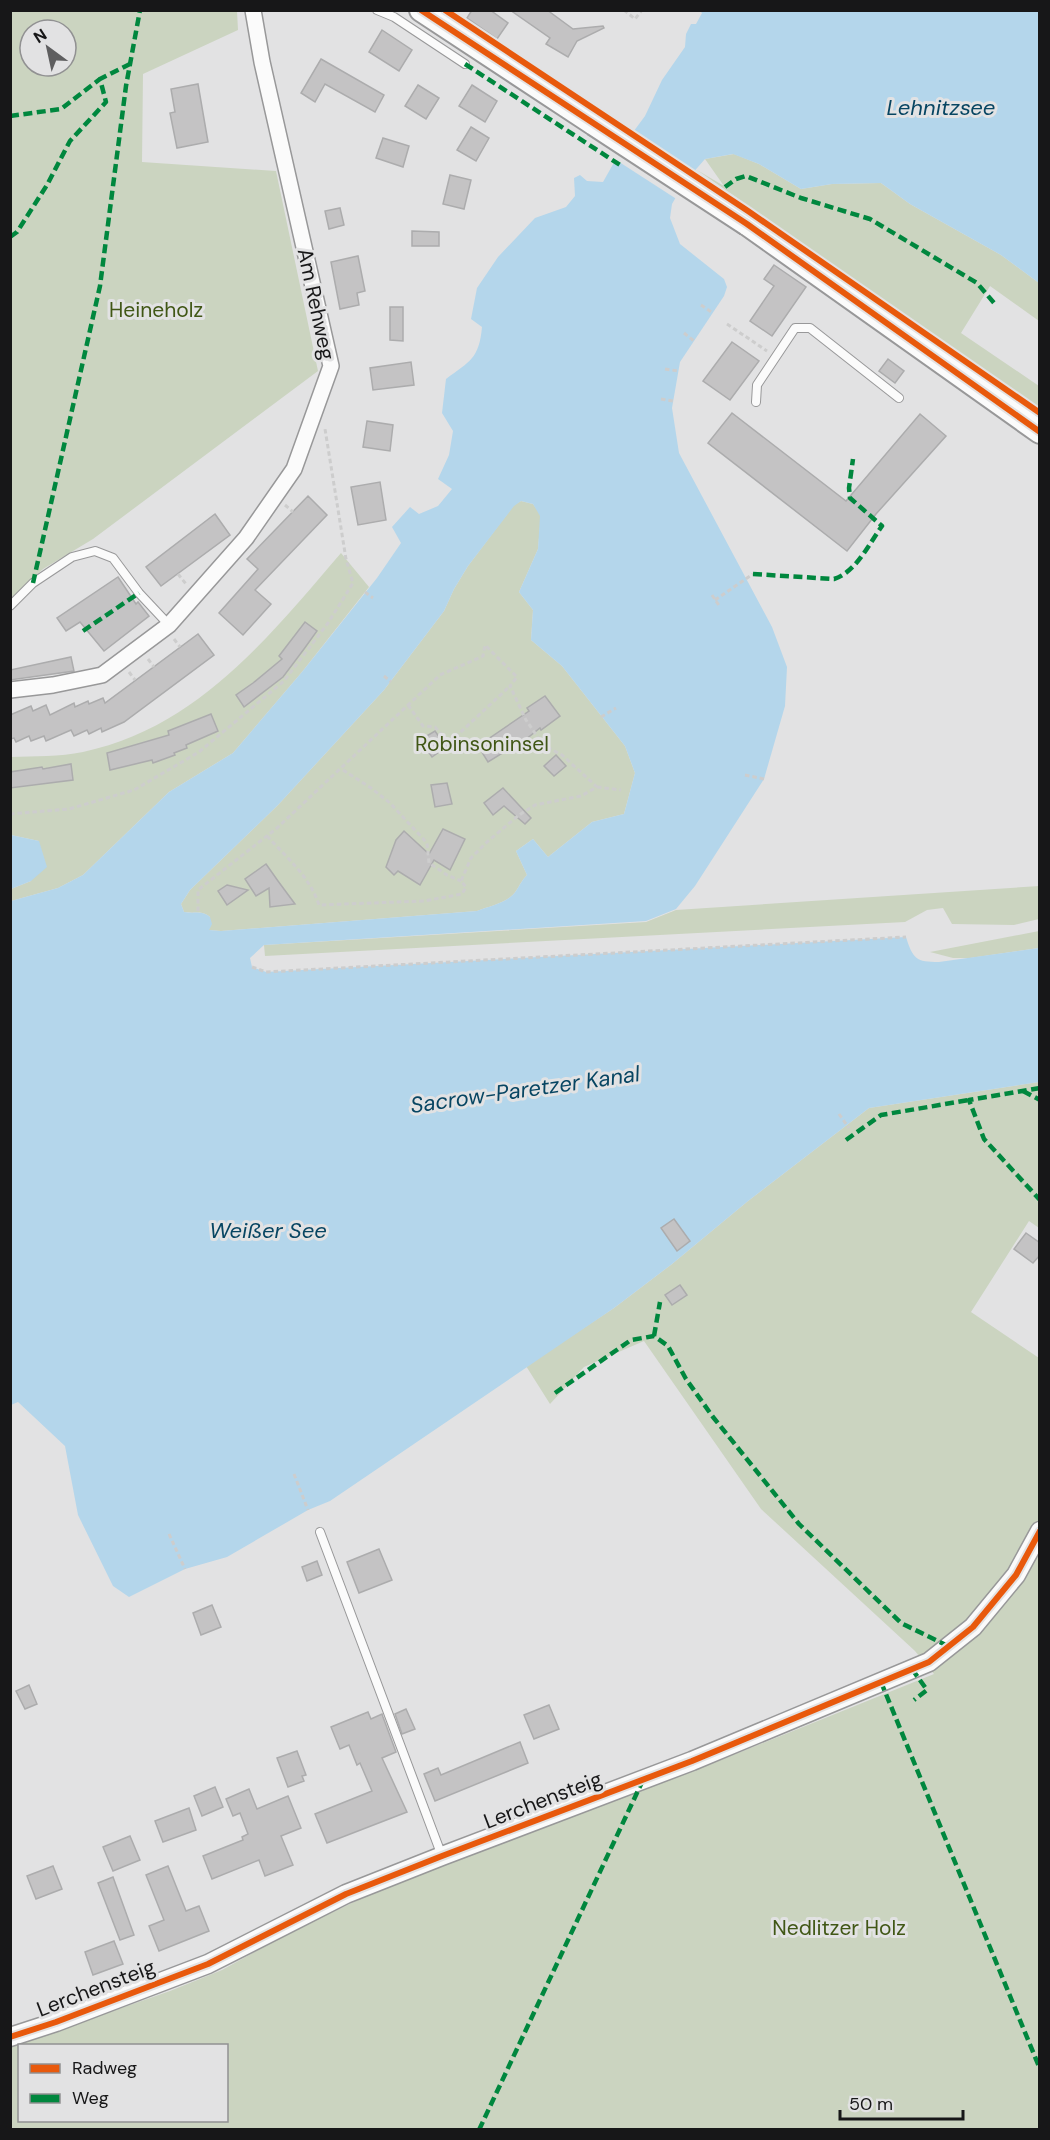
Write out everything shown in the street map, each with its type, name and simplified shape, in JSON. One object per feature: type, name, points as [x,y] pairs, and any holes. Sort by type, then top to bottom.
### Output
[{"type":"main road","points":[[422,10],[747,224],[1040,432]]},
{"type":"street","name":"Am Rehweg","points":[[10,690],[54,685],[102,675],[169,625],[246,538],[294,469],[320,398],[331,366],[262,62],[253,10]]},
{"type":"street","name":"Lerchensteig","points":[[10,2037],[56,2022],[208,1964],[346,1894],[692,1761],[929,1662],[972,1627],[1016,1575],[1040,1531]]},
{"type":"lane","points":[[377,10],[394,17],[465,64]]},
{"type":"lane","points":[[756,402],[757,385],[795,328],[810,328],[899,398]]},
{"type":"lane","points":[[10,606],[33,583],[62,563],[72,557],[94,551],[113,558],[139,593],[169,625]]},
{"type":"lane","points":[[320,1532],[442,1856]]},
{"type":"path","points":[[624,10],[634,19],[642,10]]},
{"type":"path","points":[[701,305],[713,313]]},
{"type":"path","points":[[727,324],[776,357]]},
{"type":"path","points":[[684,333],[693,341]]},
{"type":"path","points":[[665,369],[678,371]]},
{"type":"path","points":[[10,814],[69,809],[134,790],[199,752],[284,681],[328,623],[353,583],[346,559],[320,398]]},
{"type":"path","points":[[661,399],[673,401]]},
{"type":"path","points":[[715,600],[753,574]]},
{"type":"path","points":[[365,592],[373,598]]},
{"type":"path","points":[[712,595],[720,607]]},
{"type":"path","points":[[198,911],[198,890],[267,836],[342,770],[408,705],[440,675],[483,656],[485,645],[517,677],[449,743],[435,728],[423,726],[408,705]]},
{"type":"path","points":[[384,676],[391,682]]},
{"type":"path","points":[[510,686],[526,720],[543,745],[562,755],[597,787],[621,790]]},
{"type":"path","points":[[601,717],[616,708]]},
{"type":"path","points":[[267,836],[307,879],[315,891],[319,905],[424,901],[462,894],[466,887],[461,881],[429,863],[428,843],[390,803],[342,770]]},
{"type":"path","points":[[745,775],[764,779]]},
{"type":"path","points":[[461,881],[471,858],[486,842],[519,815],[535,805],[581,796],[597,787]]},
{"type":"path","points":[[252,967],[266,972],[906,937]]},
{"type":"path","points":[[839,1114],[849,1128]]},
{"type":"path","points":[[294,1474],[308,1510]]},
{"type":"path","points":[[169,1534],[185,1569]]},
{"type":"green space","name":"Heineholz","points":[[11,10],[237,11],[238,30],[143,74],[142,162],[276,171],[318,371],[93,539],[43,569],[11,598]]},
{"type":"green space","points":[[734,154],[759,164],[801,189],[832,184],[881,183],[910,204],[1001,255],[1039,283],[1039,321],[990,286],[961,333],[1039,386],[1039,408],[697,170],[724,186],[705,159]]},
{"type":"green space","name":"Robinsoninsel","points":[[521,501],[533,504],[541,515],[538,549],[519,592],[533,610],[531,640],[562,666],[625,746],[635,773],[624,814],[592,822],[548,857],[533,839],[516,851],[527,875],[513,895],[504,901],[477,911],[221,931],[209,930],[210,917],[207,915],[184,912],[181,904],[190,890],[278,805],[384,690],[444,611],[468,566],[514,505]]},
{"type":"green space","points":[[341,553],[369,587],[302,672],[233,753],[169,792],[83,875],[58,888],[11,901],[11,889],[31,881],[39,841],[11,835],[11,757],[56,756],[83,752],[124,740],[161,723],[196,701],[258,647]]},
{"type":"green space","points":[[1039,886],[1039,919],[1014,925],[952,924],[943,908],[927,910],[905,922],[265,956],[264,945],[646,922],[676,910]]},
{"type":"green space","points":[[1039,931],[1039,948],[970,958],[953,958],[930,952]]},
{"type":"green space","name":"Nedlitzer Holz","points":[[1039,1082],[1039,1228],[1029,1221],[971,1312],[1039,1358],[1039,2129],[11,2129],[10,2047],[18,2044],[18,2122],[228,2122],[228,2044],[19,2044],[170,1991],[222,1970],[287,1934],[467,1848],[696,1770],[934,1674],[915,1651],[761,1509],[644,1341],[584,1367],[550,1404],[526,1366],[614,1308],[672,1264],[748,1201],[869,1108]]},
{"type":"water","name":"Weißer See","points":[[700,11],[1039,11],[1039,283],[1001,255],[910,204],[881,183],[832,184],[801,189],[759,164],[733,154],[705,159],[684,183],[672,204],[670,218],[680,244],[724,279],[727,287],[724,296],[680,362],[672,408],[679,453],[772,627],[787,667],[785,706],[764,779],[695,886],[676,909],[646,921],[264,945],[250,958],[252,967],[266,972],[906,937],[916,958],[931,962],[1039,948],[1039,1082],[869,1108],[614,1308],[330,1501],[308,1510],[227,1557],[185,1569],[129,1597],[113,1586],[78,1515],[65,1446],[18,1402],[11,1405],[11,901],[58,888],[83,875],[169,792],[233,753],[302,672],[377,578],[401,543],[392,527],[410,507],[419,514],[438,506],[452,489],[438,479],[449,455],[453,431],[442,413],[446,379],[476,353],[482,327],[471,319],[477,288],[498,257],[535,218],[566,207],[575,196],[574,178],[580,175],[587,181],[603,182],[625,143],[645,116],[662,80],[685,47],[686,34],[691,24],[696,24],[702,13]],"holes":[[[521,501],[533,504],[540,516],[538,549],[519,592],[533,610],[531,640],[562,666],[625,746],[635,773],[624,814],[592,822],[548,857],[533,839],[516,851],[527,875],[513,895],[504,901],[477,911],[221,931],[209,930],[212,924],[207,915],[184,912],[181,904],[190,890],[278,805],[384,690],[444,611],[468,566],[514,506]]]},
{"type":"water","points":[[11,835],[39,841],[47,867],[31,881],[11,889]]},
{"type":"pier","points":[[631,129],[697,173],[678,200],[613,158]]},
{"type":"building","points":[[472,10],[490,10],[508,23],[497,39],[467,18]]},
{"type":"building","points":[[510,10],[547,10],[573,29],[603,26],[604,28],[577,41],[568,57],[546,44],[550,38]]},
{"type":"building","points":[[382,30],[412,50],[399,71],[369,52]]},
{"type":"building","points":[[321,59],[384,95],[375,112],[325,84],[315,102],[301,93]]},
{"type":"building","points":[[198,84],[208,142],[177,148],[170,113],[175,112],[171,89]]},
{"type":"building","points":[[418,85],[439,98],[426,119],[405,106]]},
{"type":"building","points":[[472,85],[497,101],[485,122],[459,106]]},
{"type":"building","points":[[471,127],[489,138],[476,161],[457,150]]},
{"type":"building","points":[[383,138],[409,146],[403,167],[376,158]]},
{"type":"building","points":[[450,175],[471,180],[464,209],[443,204]]},
{"type":"building","points":[[340,208],[344,225],[329,229],[325,211]]},
{"type":"building","points":[[412,231],[439,232],[439,246],[412,246]]},
{"type":"building","points":[[358,256],[365,291],[357,293],[359,305],[340,309],[331,262]]},
{"type":"building","points":[[774,265],[806,287],[772,336],[750,321],[774,286],[764,279]]},
{"type":"building","points":[[390,307],[403,307],[403,341],[390,340]]},
{"type":"building","points":[[732,342],[759,361],[730,400],[703,381]]},
{"type":"building","points":[[888,359],[904,371],[895,383],[879,371]]},
{"type":"building","points":[[411,362],[414,385],[373,390],[370,368]]},
{"type":"building","points":[[732,413],[846,501],[920,414],[946,436],[876,514],[847,551],[708,443]]},
{"type":"building","points":[[367,421],[393,425],[390,451],[363,447]]},
{"type":"building","points":[[380,482],[386,520],[358,525],[351,487]]},
{"type":"building","points":[[308,496],[327,515],[255,590],[271,604],[243,635],[219,613],[258,569],[247,559]]},
{"type":"building","points":[[215,514],[230,535],[161,586],[146,567]]},
{"type":"building","points":[[118,577],[136,604],[138,602],[149,616],[104,651],[80,622],[66,631],[57,618]]},
{"type":"building","points":[[305,622],[317,631],[283,677],[244,707],[236,695],[282,659],[279,656]]},
{"type":"building","points":[[198,634],[214,655],[124,722],[102,732],[101,728],[89,734],[87,730],[74,736],[71,730],[46,741],[44,736],[31,741],[29,736],[16,742],[14,738],[10,739],[10,715],[31,706],[33,711],[46,705],[50,715],[74,703],[75,707],[103,698],[105,703]]},
{"type":"building","points":[[71,657],[74,671],[10,680],[10,670]]},
{"type":"building","points":[[545,696],[560,716],[541,730],[540,728],[515,748],[514,746],[488,762],[478,746],[529,711],[527,708]]},
{"type":"building","points":[[211,714],[218,731],[186,745],[187,748],[174,753],[175,755],[153,763],[152,760],[110,770],[107,753],[169,735],[168,731]]},
{"type":"building","points":[[435,731],[446,747],[432,757],[420,740]]},
{"type":"building","points":[[556,755],[566,766],[554,776],[544,766]]},
{"type":"building","points":[[71,764],[73,780],[10,788],[10,772]]},
{"type":"building","points":[[447,783],[452,804],[435,807],[431,785]]},
{"type":"building","points":[[503,788],[531,818],[525,824],[504,806],[493,815],[484,803]]},
{"type":"building","points":[[443,829],[465,839],[450,870],[434,860],[420,885],[398,871],[394,875],[386,867],[396,840],[404,831],[429,854]]},
{"type":"building","points":[[266,864],[295,904],[270,907],[269,888],[256,896],[245,879]]},
{"type":"building","points":[[227,885],[248,890],[227,905],[218,891]]},
{"type":"building","points":[[674,1219],[690,1241],[677,1251],[661,1228]]},
{"type":"building","points":[[1026,1233],[1040,1243],[1040,1255],[1033,1263],[1014,1249]]},
{"type":"building","points":[[680,1285],[687,1295],[672,1305],[665,1295]]},
{"type":"building","points":[[379,1549],[392,1580],[359,1593],[347,1562]]},
{"type":"building","points":[[317,1561],[322,1575],[307,1581],[302,1567]]},
{"type":"building","points":[[212,1605],[221,1627],[201,1635],[193,1613]]},
{"type":"building","points":[[29,1685],[37,1704],[25,1709],[16,1691]]},
{"type":"building","points":[[549,1705],[559,1729],[534,1739],[524,1715]]},
{"type":"building","points":[[406,1709],[415,1729],[402,1734],[395,1714]]},
{"type":"building","points":[[368,1712],[371,1719],[382,1714],[396,1752],[382,1758],[407,1812],[327,1843],[315,1814],[372,1791],[349,1745],[340,1749],[331,1727]]},
{"type":"building","points":[[520,1742],[528,1763],[435,1801],[424,1774],[438,1768],[441,1775]]},
{"type":"building","points":[[297,1751],[306,1775],[302,1776],[304,1781],[288,1787],[277,1758]]},
{"type":"building","points":[[215,1787],[223,1807],[202,1816],[194,1796]]},
{"type":"building","points":[[249,1789],[257,1809],[288,1796],[301,1828],[281,1836],[293,1865],[265,1876],[259,1860],[212,1879],[203,1856],[243,1840],[242,1837],[248,1834],[240,1813],[233,1816],[226,1799]]},
{"type":"building","points":[[189,1808],[196,1830],[163,1842],[155,1821]]},
{"type":"building","points":[[130,1836],[140,1860],[113,1871],[103,1847]]},
{"type":"building","points":[[53,1866],[62,1889],[36,1899],[27,1876]]},
{"type":"building","points":[[168,1866],[186,1911],[199,1906],[209,1931],[159,1951],[149,1926],[164,1920],[146,1875]]},
{"type":"building","points":[[113,1877],[134,1935],[120,1940],[98,1883]]},
{"type":"building","points":[[114,1941],[123,1964],[93,1975],[85,1952]]},
{"type":"marked path","points":[[33,583],[100,286],[126,86],[140,10]]},
{"type":"marked path","points":[[10,237],[17,232],[47,185],[70,141],[106,102],[100,79],[130,64]]},
{"type":"marked path","points":[[465,64],[620,165]]},
{"type":"marked path","points":[[10,116],[61,109],[100,79]]},
{"type":"marked path","points":[[725,187],[736,179],[746,176],[801,198],[870,219],[977,283],[995,304]]},
{"type":"marked path","points":[[753,574],[834,579],[855,564],[882,526],[850,498],[853,459]]},
{"type":"marked path","points":[[83,631],[139,593]]},
{"type":"marked path","points":[[1040,1088],[969,1100],[984,1139],[1040,1200]]},
{"type":"marked path","points":[[1023,1091],[1040,1100]]},
{"type":"marked path","points":[[846,1140],[881,1115],[969,1100]]},
{"type":"marked path","points":[[654,1336],[660,1302]]},
{"type":"marked path","points":[[555,1393],[631,1340],[654,1336],[668,1346],[686,1379],[713,1417],[799,1524],[901,1623],[950,1647]]},
{"type":"marked path","points":[[912,1669],[927,1690],[914,1700]]},
{"type":"marked path","points":[[881,1682],[1040,2069]]},
{"type":"marked path","points":[[479,2130],[643,1780]]},
{"type":"cycle path","points":[[421,10],[747,224],[1040,432]]},
{"type":"cycle path","points":[[445,10],[748,211],[1040,413]]},
{"type":"cycle path","points":[[10,2037],[56,2022],[208,1964],[346,1894],[692,1761],[929,1662],[973,1627],[1016,1575],[1040,1531]]},
{"type":"water label","name":"Lehnitzsee","points":[[941,107]]},
{"type":"water label","name":"Sacrow-Paretzer Kanal","points":[[525,1089]]}]
